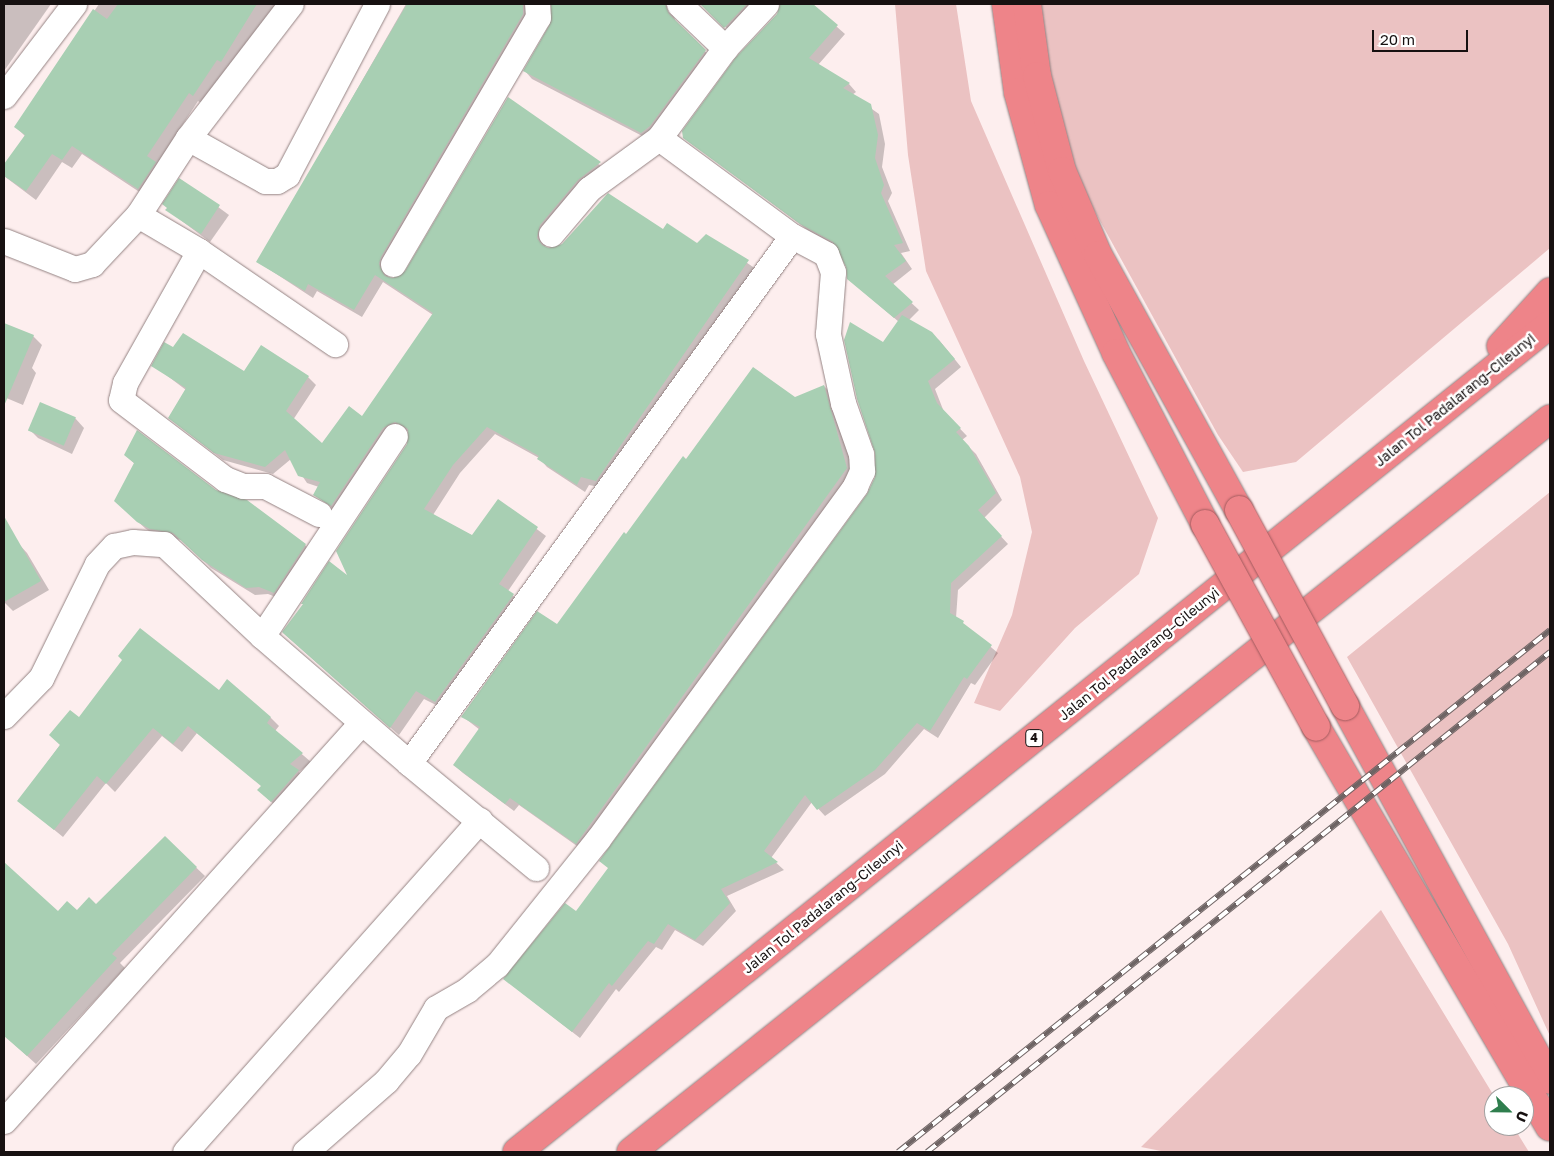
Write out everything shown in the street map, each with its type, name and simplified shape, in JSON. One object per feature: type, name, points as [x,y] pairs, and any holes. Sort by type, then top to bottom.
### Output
[{"type":"highway","points":[[1006,4],[1018,92],[1049,205],[1116,353],[1205,524],[1316,727],[1550,1127]]},
{"type":"highway","points":[[1027,4],[1038,76],[1062,171],[1098,255],[1550,1080]]},
{"type":"highway","points":[[1442,410],[1550,292]]},
{"type":"highway","name":"Jalan Tol Padalarang–Cileunyi","points":[[517,1152],[1550,324]]},
{"type":"highway","points":[[631,1152],[1550,420]]},
{"type":"street","points":[[4,96],[74,4]]},
{"type":"street","points":[[4,241],[75,269],[85,269],[138,215],[188,138],[291,4]]},
{"type":"street","points":[[188,138],[265,181],[277,181],[287,175],[377,4]]},
{"type":"street","points":[[393,264],[538,17],[537,4]]},
{"type":"street","points":[[679,4],[725,48]]},
{"type":"street","points":[[552,234],[589,189],[659,138],[725,48],[766,4]]},
{"type":"street","points":[[305,1152],[386,1081],[410,1054],[436,1008],[467,990],[497,965],[598,840],[855,486],[862,471],[862,454],[843,403],[828,334],[833,272],[826,254],[792,236],[659,138]]},
{"type":"street","points":[[138,215],[199,251],[335,344]]},
{"type":"street","points":[[409,763],[792,236]]},
{"type":"street","points":[[199,251],[125,383],[121,400],[225,479],[243,486],[265,486],[319,514]]},
{"type":"street","points":[[262,636],[395,436]]},
{"type":"street","points":[[4,716],[41,678],[97,564],[114,546],[133,542],[164,544],[262,636],[361,723],[536,868]]},
{"type":"street","points":[[4,1121],[361,723]]},
{"type":"street","points":[[185,1152],[480,820]]},
{"type":"shaded area","points":[[895,4],[956,4],[971,101],[1084,361],[1158,518],[1139,574],[1075,628],[1000,711],[974,703],[1012,615],[1032,532],[1020,477],[926,271],[908,155]]},
{"type":"shaded area","points":[[1039,4],[1550,4],[1550,248],[1296,462],[1243,472],[1218,435],[1083,190],[1056,107]]},
{"type":"shaded area","points":[[1550,492],[1550,1036],[1508,944],[1347,657]]},
{"type":"shaded area","points":[[1381,910],[1488,1086],[1484,1086],[1484,1136],[1519,1136],[1529,1152],[1166,1152],[1141,1147]]},
{"type":"building","points":[[118,4],[257,4],[221,62],[217,60],[193,96],[189,93],[147,156],[156,162],[138,189],[72,146],[62,160],[52,154],[26,191],[4,176],[4,164],[25,135],[14,127],[93,9],[107,19]]},
{"type":"building","points":[[407,4],[523,4],[523,14],[381,257],[379,264],[385,276],[393,278],[405,271],[508,97],[601,162],[578,180],[540,225],[537,238],[542,245],[549,248],[562,244],[608,193],[663,229],[667,223],[697,243],[706,234],[749,260],[596,481],[581,477],[577,485],[537,459],[539,456],[487,427],[453,465],[424,509],[472,535],[498,499],[538,527],[499,584],[514,594],[435,702],[416,691],[390,728],[282,632],[303,604],[301,604],[329,561],[347,575],[336,551],[407,444],[408,429],[395,422],[383,428],[331,506],[313,495],[320,482],[298,476],[285,450],[265,467],[214,453],[168,418],[186,388],[151,366],[164,342],[173,347],[183,333],[244,371],[261,345],[309,376],[286,411],[322,443],[349,406],[362,416],[433,313],[375,275],[354,310],[308,284],[305,291],[256,262]]},
{"type":"building","points":[[551,4],[665,4],[669,14],[706,50],[650,126],[641,133],[523,71],[550,24]]},
{"type":"building","points":[[700,4],[747,4],[724,28]]},
{"type":"building","points":[[780,4],[813,4],[838,25],[809,58],[850,83],[843,88],[871,104],[878,135],[875,158],[884,185],[881,193],[903,243],[894,245],[906,261],[885,276],[913,302],[894,318],[847,279],[846,267],[833,242],[800,224],[683,138],[682,131],[736,57],[777,14]]},
{"type":"building","points":[[179,178],[220,205],[201,234],[165,210],[167,208],[162,204]]},
{"type":"building","points":[[902,315],[932,332],[955,359],[928,381],[937,403],[961,428],[956,432],[969,446],[996,493],[978,510],[1002,536],[951,583],[950,613],[964,621],[963,623],[992,645],[967,679],[964,677],[930,731],[917,723],[875,770],[817,810],[805,795],[764,851],[778,862],[721,889],[730,903],[695,940],[668,924],[654,944],[648,941],[612,986],[609,983],[572,1032],[503,979],[565,903],[576,911],[608,868],[599,861],[867,494],[875,477],[875,453],[857,399],[844,340],[850,322],[883,342]]},
{"type":"building","points":[[4,323],[34,335],[4,406]]},
{"type":"building","points":[[753,367],[795,397],[824,385],[847,468],[576,844],[510,798],[505,804],[453,765],[480,727],[461,717],[537,611],[557,624],[624,532],[626,534],[683,456],[686,459]]},
{"type":"building","points":[[40,402],[76,417],[64,446],[28,431]]},
{"type":"building","points":[[137,430],[216,490],[247,500],[306,544],[274,593],[259,587],[246,588],[202,560],[173,533],[150,529],[137,522],[114,501],[134,463],[124,455]]},
{"type":"building","points":[[4,516],[41,581],[4,602]]},
{"type":"building","points":[[140,628],[219,690],[227,679],[271,717],[267,723],[303,753],[290,764],[299,770],[271,802],[257,790],[261,786],[188,726],[173,744],[153,728],[106,784],[97,776],[54,830],[17,801],[60,745],[49,735],[70,710],[79,717],[122,660],[118,656]]},
{"type":"building","points":[[165,836],[197,867],[112,954],[117,958],[27,1056],[4,1036],[4,862],[58,911],[67,901],[77,910],[89,897],[96,904]]},
{"type":"railway","points":[[898,1152],[1550,630]]},
{"type":"railway","points":[[927,1152],[1550,652]]}]
